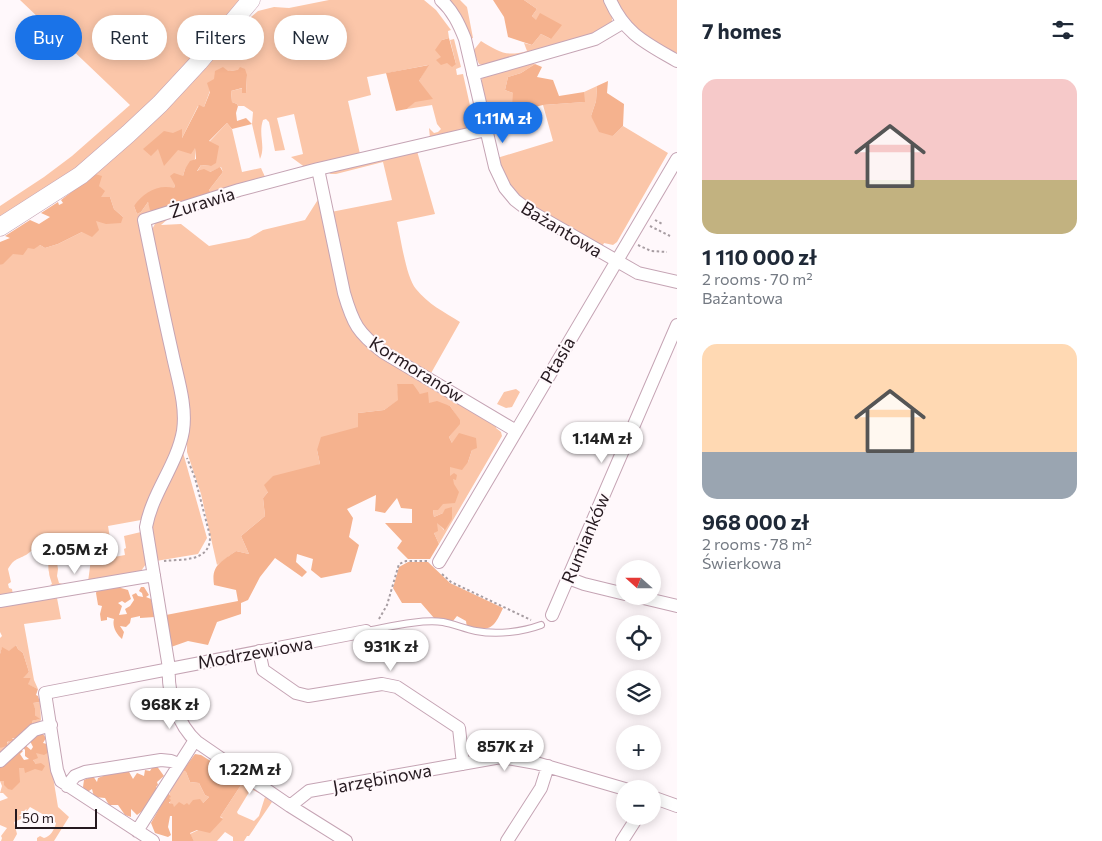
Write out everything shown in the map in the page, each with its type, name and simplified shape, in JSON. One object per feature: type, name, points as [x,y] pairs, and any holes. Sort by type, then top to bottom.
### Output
[{"type":"main road","points":[[0,227],[80,175],[128,134],[160,104],[204,56],[251,0]]},
{"type":"street","name":"Bażantowa","points":[[441,0],[448,6],[458,22],[465,39],[497,174],[515,200],[528,210],[616,261],[638,272],[677,282]]},
{"type":"street","points":[[610,0],[622,24],[647,44],[677,61]]},
{"type":"street","points":[[474,74],[596,39],[622,24]]},
{"type":"street","name":"Żurawia","points":[[178,444],[184,419],[182,400],[144,220],[239,190],[318,169],[486,130]]},
{"type":"street","name":"Ptasia","points":[[442,568],[516,431],[677,159]]},
{"type":"street","name":"Kormoranów","points":[[318,169],[344,293],[350,312],[364,337],[383,352],[516,431]]},
{"type":"street","name":"Rumianków","points":[[552,615],[677,325]]},
{"type":"street","points":[[178,444],[152,508],[146,528],[169,668],[169,678],[180,720],[195,740],[290,806],[346,841]]},
{"type":"street","points":[[0,602],[152,569]]},
{"type":"street","points":[[568,578],[616,592]]},
{"type":"street","points":[[661,602],[677,606]]},
{"type":"street","name":"Modrzewiowa","points":[[67,786],[58,775],[45,692],[366,631]]},
{"type":"street","points":[[259,651],[263,670],[296,693],[308,696],[382,684],[397,687],[459,728],[463,764]]},
{"type":"street","points":[[0,762],[34,730],[51,725]]},
{"type":"street","points":[[137,831],[195,740]]},
{"type":"street","name":"Jarzębinowa","points":[[290,806],[308,791],[501,757],[548,766],[616,786]]},
{"type":"street","points":[[153,841],[67,786],[72,778],[82,773],[161,760],[179,764]]},
{"type":"street","points":[[507,841],[541,788],[548,766]]},
{"type":"street","points":[[661,800],[677,806]]},
{"type":"street","points":[[622,841],[632,825]]},
{"type":"lane","points":[[366,631],[427,622],[443,622],[477,632],[496,633],[528,630],[541,625]]},
{"type":"path","points":[[653,219],[662,224]]},
{"type":"path","points":[[649,225],[670,236]]},
{"type":"path","points":[[638,244],[651,251],[667,252]]},
{"type":"path","points":[[152,569],[200,556],[206,553],[210,543],[210,536],[195,478],[178,444]]},
{"type":"path","points":[[366,631],[378,622],[385,610],[399,564],[432,560],[442,568],[447,578]]},
{"type":"path","points":[[442,568],[439,569],[447,578],[541,625]]},
{"type":"shaded area","points":[[20,0],[244,0],[231,15],[177,15],[177,60],[193,60],[178,78],[87,162],[0,221],[0,206],[72,156],[130,105],[82,59],[82,15],[36,15]]},
{"type":"shaded area","points":[[329,0],[424,0],[436,10],[451,30],[448,31],[449,38],[442,40],[447,63],[456,64],[450,40],[454,39],[461,67],[456,69],[457,75],[463,74],[473,119],[466,130],[430,138],[429,128],[434,133],[441,129],[437,124],[432,105],[407,109],[414,102],[419,81],[428,65],[367,77],[371,95],[348,101],[360,154],[306,168],[291,157],[303,154],[294,114],[277,118],[285,150],[275,151],[269,122],[266,119],[263,120],[261,131],[262,154],[260,159],[252,124],[253,112],[244,106],[238,106],[232,102],[231,91],[243,88],[246,93],[247,76],[234,70],[214,80],[204,107],[198,106],[181,140],[158,149],[178,150],[195,148],[195,159],[185,169],[183,176],[174,188],[134,206],[137,214],[141,212],[148,202],[153,213],[138,218],[177,400],[179,425],[173,447],[141,520],[108,526],[111,544],[107,545],[109,558],[125,555],[124,536],[141,532],[146,564],[141,571],[88,582],[91,559],[85,558],[82,538],[54,543],[58,569],[57,576],[59,583],[63,584],[55,587],[50,585],[52,584],[49,575],[47,553],[41,549],[35,549],[16,560],[10,566],[8,569],[11,582],[8,584],[9,588],[12,589],[13,595],[0,598],[0,265],[12,254],[26,248],[40,245],[45,248],[58,244],[82,232],[95,221],[123,217],[114,209],[110,197],[101,197],[95,174],[169,106],[212,60],[264,60],[264,15],[253,15],[258,11],[274,7],[289,8]]},
{"type":"shaded area","points":[[448,0],[460,0],[467,7],[473,38],[470,39]]},
{"type":"shaded area","points":[[493,0],[524,0],[537,9],[532,16],[536,20],[540,13],[562,25],[551,39],[541,34],[532,45],[508,37],[504,17]]},
{"type":"shaded area","points":[[524,0],[605,0],[612,17],[612,23],[596,35],[486,66],[479,64],[473,51],[481,41],[498,51],[513,54],[527,51],[524,43],[532,45],[541,34],[551,39],[532,16],[537,9]]},
{"type":"shaded area","points":[[615,0],[677,0],[677,57],[630,26]]},
{"type":"shaded area","points":[[449,38],[456,64],[452,67],[447,63],[441,65],[436,60],[441,57],[435,50],[442,40]]},
{"type":"shaded area","points":[[528,63],[535,64],[521,73],[508,77],[505,90],[513,93],[531,108],[488,120],[481,81],[483,77]]},
{"type":"shaded area","points":[[535,64],[542,67],[537,77],[553,80],[559,96],[584,92],[585,102],[543,105],[531,108],[527,105],[519,109],[512,107],[513,93],[505,90],[508,77],[521,73]]},
{"type":"shaded area","points":[[429,65],[419,81],[433,99],[415,102],[407,109],[396,111],[386,73]]},
{"type":"shaded area","points":[[223,67],[228,71],[238,70],[240,67],[245,69],[247,75],[246,93],[242,93],[242,88],[231,91],[232,102],[238,106],[236,113],[237,121],[246,118],[252,124],[232,129],[227,123],[209,141],[219,146],[216,163],[211,166],[201,165],[197,171],[204,169],[210,172],[220,167],[223,172],[209,190],[211,193],[153,213],[148,202],[141,212],[137,214],[134,206],[142,197],[162,187],[174,188],[175,185],[170,176],[174,173],[183,176],[190,161],[196,159],[195,148],[191,154],[178,150],[164,166],[158,149],[151,156],[143,149],[164,131],[173,133],[182,129],[182,138],[199,105],[204,107],[210,92],[207,83],[214,79],[215,71]]},
{"type":"shaded area","points":[[608,81],[607,93],[624,104],[623,126],[613,136],[599,132],[591,116],[596,101],[597,86]]},
{"type":"shaded area","points":[[597,86],[596,101],[591,116],[613,136],[623,126],[668,153],[617,242],[613,245],[604,243],[602,247],[556,222],[523,200],[509,184],[497,158],[553,141],[543,105],[584,102],[584,92]]},
{"type":"shaded area","points":[[227,123],[232,129],[242,172],[261,168],[266,179],[211,193],[209,190],[223,172],[221,167],[210,172],[197,172],[201,165],[211,166],[209,142]]},
{"type":"shaded area","points":[[417,151],[435,214],[397,222],[409,276],[416,289],[426,299],[460,322],[430,375],[388,350],[358,322],[349,299],[331,212],[392,200],[383,162],[336,174],[329,174],[338,169]]},
{"type":"shaded area","points":[[95,174],[102,176],[99,186],[105,191],[101,197],[110,197],[114,209],[123,217],[121,223],[106,224],[96,221],[99,230],[92,237],[82,232],[45,248],[40,245],[34,249],[28,248],[23,255],[13,254],[0,265],[0,242],[10,238],[5,236],[30,220],[39,224],[50,217],[41,213],[58,202],[59,205],[63,203],[61,200]]},
{"type":"shaded area","points":[[319,198],[344,314],[360,340],[378,355],[497,425],[496,428],[501,432],[502,436],[439,544],[434,533],[437,522],[444,530],[443,513],[434,517],[433,510],[453,484],[453,478],[450,477],[450,467],[468,462],[472,450],[452,443],[449,437],[458,422],[450,406],[429,403],[420,394],[397,384],[399,400],[384,410],[358,413],[359,427],[317,450],[320,464],[268,492],[263,498],[265,516],[241,536],[249,554],[236,551],[217,565],[201,494],[187,452],[187,404],[150,233],[156,222],[169,218],[161,225],[181,224],[209,246],[249,238],[263,230],[305,220]]},
{"type":"shaded area","points":[[397,384],[413,384],[420,394],[428,392],[429,403],[437,401],[450,406],[460,420],[460,424],[449,437],[452,443],[459,433],[476,438],[477,448],[472,450],[468,462],[462,470],[450,467],[450,476],[454,473],[457,475],[456,480],[453,479],[459,492],[455,503],[443,504],[438,510],[433,510],[434,517],[443,513],[445,509],[452,507],[452,519],[445,530],[437,523],[438,531],[434,533],[439,544],[430,559],[408,559],[397,548],[402,541],[385,523],[412,523],[412,509],[401,508],[397,498],[385,513],[375,511],[376,495],[347,509],[353,518],[349,537],[359,545],[351,572],[321,578],[311,570],[313,559],[297,554],[296,562],[307,572],[302,577],[275,558],[260,577],[248,600],[241,603],[241,614],[217,622],[208,645],[188,641],[171,647],[166,615],[238,601],[236,590],[214,585],[214,573],[222,561],[236,551],[249,554],[241,536],[265,516],[263,498],[268,492],[264,485],[273,476],[320,464],[317,450],[321,437],[358,427],[358,413],[384,410],[398,400]]},
{"type":"shaded area","points":[[516,389],[520,392],[512,407],[506,408],[497,404],[504,392]]},
{"type":"shaded area","points":[[182,449],[207,538],[198,554],[156,561],[152,526],[154,514]]},
{"type":"shaded area","points":[[408,562],[428,562],[450,583],[503,608],[497,621],[494,625],[486,628],[467,628],[466,621],[457,616],[453,621],[434,618],[421,603],[402,603],[393,588],[399,567]]},
{"type":"shaded area","points":[[116,583],[121,588],[128,590],[131,599],[125,603],[122,601],[118,603],[122,606],[119,615],[127,614],[125,609],[134,600],[132,595],[136,593],[138,596],[143,597],[139,591],[141,587],[144,587],[149,595],[146,597],[151,599],[155,617],[140,618],[140,616],[131,618],[130,623],[126,627],[120,626],[124,632],[122,639],[115,630],[114,619],[107,617],[107,620],[101,621],[102,606],[98,605],[96,593],[97,590]]},
{"type":"shaded area","points":[[57,598],[61,619],[24,624],[34,680],[38,689],[27,684],[31,678],[22,678],[29,672],[23,653],[16,645],[9,652],[2,648],[0,654],[0,638],[2,636],[0,632],[0,604]]},
{"type":"shaded area","points":[[16,645],[23,653],[29,672],[23,678],[31,678],[28,684],[38,689],[36,695],[40,702],[33,703],[35,715],[40,719],[32,721],[32,725],[21,733],[18,739],[12,738],[14,740],[7,742],[7,746],[0,748],[0,654],[2,647],[9,651]]},
{"type":"shaded area","points":[[40,702],[41,720],[0,756],[0,748],[12,739],[20,737],[21,733],[32,725],[32,721],[39,719],[35,715],[35,708],[32,703]]},
{"type":"shaded area","points":[[34,734],[43,734],[46,738],[43,743],[47,744],[49,752],[44,755],[36,753],[38,758],[33,760],[36,764],[41,763],[45,766],[42,771],[35,769],[25,773],[24,768],[19,768],[20,782],[12,790],[8,789],[4,785],[4,781],[0,781],[0,766],[20,749],[23,751],[20,754],[24,760],[29,759],[25,756],[25,750],[22,746],[25,745],[31,750],[33,747],[29,739]]},
{"type":"shaded area","points":[[49,752],[58,807],[69,817],[54,841],[37,841],[37,838],[40,836],[44,838],[50,834],[56,823],[30,807],[21,819],[14,822],[17,834],[13,841],[1,841],[1,836],[7,828],[0,825],[0,801],[8,798],[3,793],[0,793],[2,786],[0,781],[4,781],[18,772],[19,768],[36,764],[33,760],[35,753]]},
{"type":"shaded area","points":[[195,754],[201,755],[233,775],[234,779],[243,782],[220,817],[223,819],[210,833],[197,830],[190,833],[194,841],[172,841],[172,816],[170,816],[168,827],[171,835],[168,837],[155,833],[151,823],[168,793],[171,797],[169,798],[171,800],[169,803],[173,804],[174,807],[179,802],[189,805],[193,800],[200,799],[203,803],[209,797],[205,795],[199,783],[190,782],[186,772],[183,770]]},
{"type":"shaded area","points":[[156,765],[164,776],[157,782],[158,785],[156,787],[158,789],[145,809],[137,815],[131,809],[131,817],[125,815],[118,805],[109,805],[105,798],[94,797],[92,789],[86,793],[83,787],[84,780],[93,776],[97,782],[98,778],[104,774],[128,770],[133,779],[137,773],[144,776],[145,770],[150,771]]},
{"type":"shaded area","points":[[183,770],[186,772],[190,782],[199,783],[205,795],[209,797],[203,803],[174,809],[169,799],[169,794],[173,784]]},
{"type":"shaded area","points":[[243,782],[260,792],[251,789],[237,812],[238,814],[254,821],[259,816],[265,797],[272,802],[249,836],[244,841],[233,841],[233,837],[225,832],[217,841],[194,841],[190,834],[223,818],[220,817]]}]
